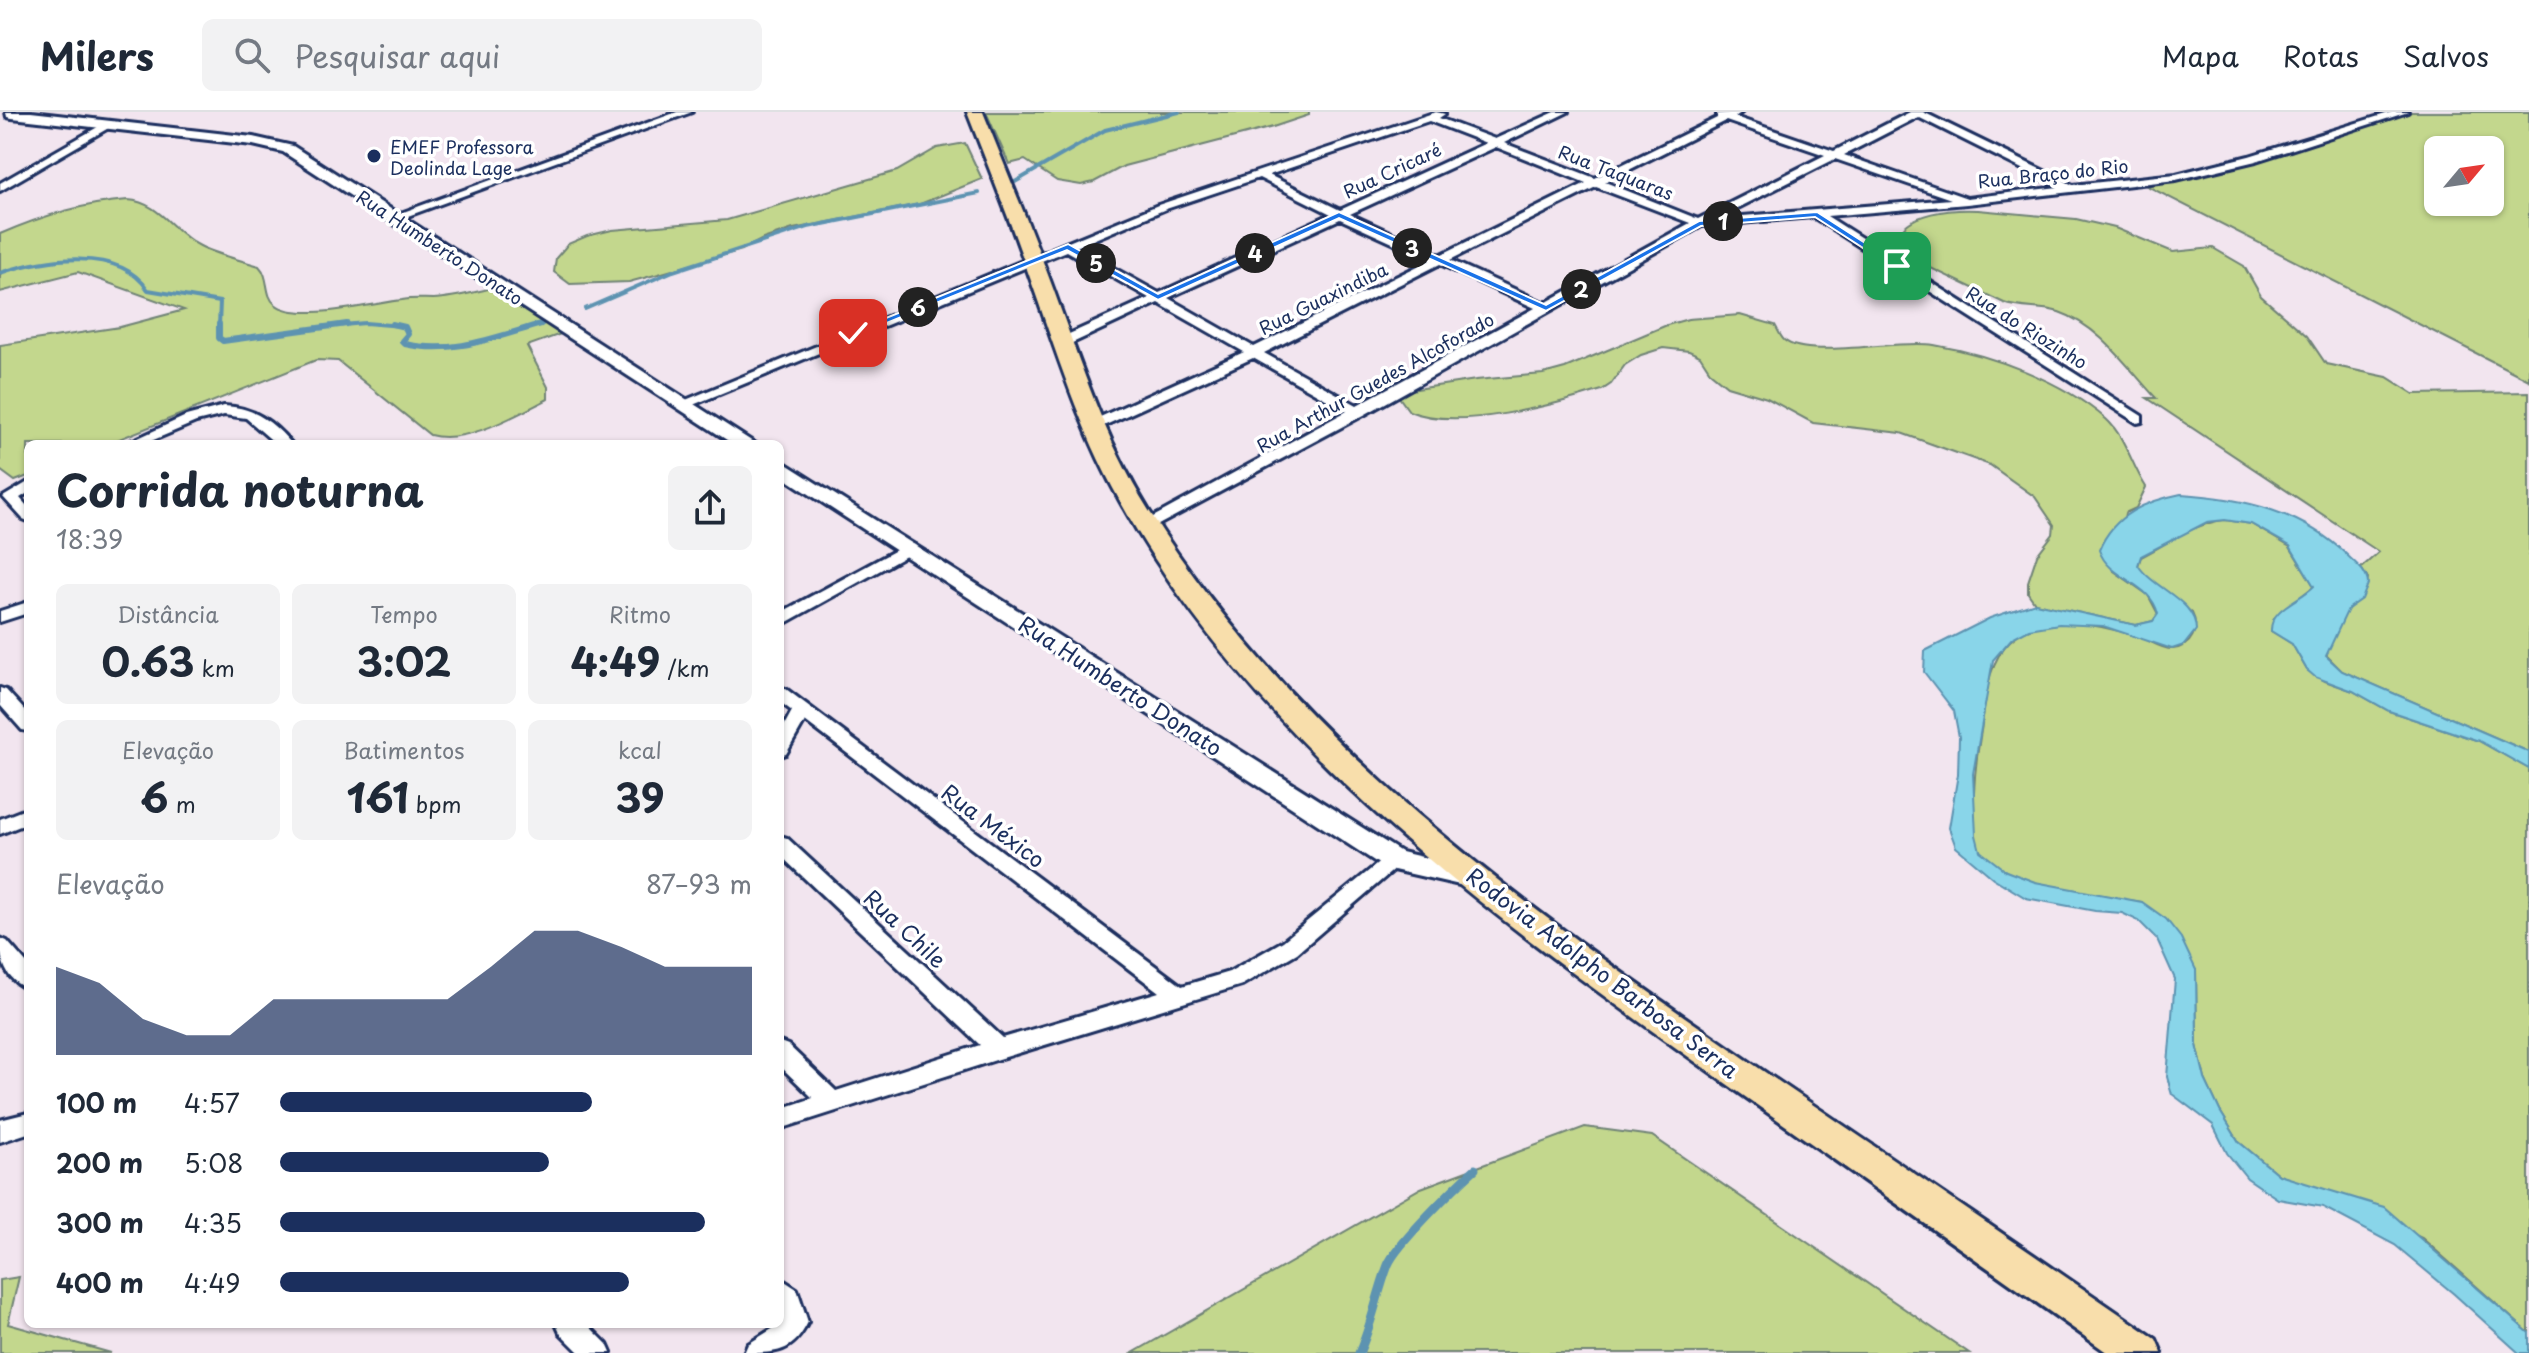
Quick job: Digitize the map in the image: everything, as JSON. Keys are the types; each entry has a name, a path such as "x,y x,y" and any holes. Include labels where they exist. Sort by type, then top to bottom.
{"main road":[{"path":"107,126 130,112"},
{"name":"Rodovia Adolpho Barbosa Serra","path":"975,112 1094,425 1132,503 1192,594 1288,709 1352,773 1473,878 1632,999 2142,1353"},
{"name":"Rua Humberto Donato","path":"13,114 275,145 297,154 740,440"},
{"name":"Rua Humberto Donato","path":"784,469 1394,861 1473,878"}],"street":[{"path":"393,218 687,112"},
{"path":"683,404 1162,207 1447,112"},
{"name":"Rua Cricaré","path":"1063,342 1563,112"},
{"path":"1711,112 1731,115 1967,201"},
{"name":"Rua Braço do Rio","path":"1699,223 1817,215 2073,190 2206,170 2403,112"},
{"path":"1917,113 2073,190"},
{"name":"Rua Arthur Guedes Alcoforado","path":"1147,526 1699,223 1917,113"},
{"name":"Rua Guaxindiba","path":"1094,425 1255,352 1731,115"},
{"name":"Rua Taquaras","path":"1431,118 1699,223"},
{"path":"0,188 107,126"},
{"path":"1259,174 1546,308"},
{"name":"Rua do Riozinho","path":"1817,215 2137,419"},
{"path":"1068,247 1359,412"},
{"path":"142,440 199,417 216,412 239,411 250,415 280,440"},
{"path":"24,488 13,493 14,502 24,512"},
{"path":"784,618 909,548"},
{"path":"0,617 24,608"},
{"path":"0,694 24,721"},
{"name":"Rua México","path":"784,696 1178,995"},
{"path":"784,742 802,710"},
{"path":"0,827 24,817"},
{"name":"Rua Chile","path":"784,850 999,1049"},
{"path":"784,1118 999,1049 1235,979 1259,968 1332,915 1394,861"},
{"path":"0,947 24,975"},
{"path":"784,1056 833,1103"},
{"path":"0,1131 24,1124"},
{"path":"757,1353 790,1332 795,1322 784,1294"},
{"path":"573,1328 598,1353"}],"green space":[{"path":"986,112 1309,112 1309,115 1124,166 1094,182 1081,185 1057,181 1025,160 1009,164"},
{"path":"2397,112 2529,112 2529,380 2143,184 2225,168 2277,147"},
{"path":"965,143 982,179 920,204 793,229 742,250 629,282 570,284 554,272 556,258 568,244 587,236 612,230 727,220 897,171 937,148"},
{"path":"128,200 149,206 200,246 259,266 275,304 300,312 406,299 433,299 493,288 561,334 527,346 548,387 548,399 475,432 444,437 430,435 338,361 316,360 117,440 24,440 24,478 15,481 0,470 0,345 120,327 184,310 78,272 0,292 0,234 96,204"},
{"path":"1978,210 2076,219 2115,228 2173,252 2213,248 2244,266 2261,296 2307,336 2326,364 2387,377 2414,394 2529,392 2529,752 2342,671 2326,655 2341,619 2365,589 2368,579 2361,568 2379,552 2147,398 2156,398 2100,337 2074,318 2045,309 2004,303 1918,262 1897,239 1902,230 1920,217 1944,211"},
{"path":"1740,315 1775,325 1784,340 1796,346 1832,349 1918,344 1956,349 2025,371 2088,405 2113,426 2146,487 2136,508 2125,513 2114,571 2148,595 2158,614 2153,621 2136,625 2035,603 2028,593 2028,582 2037,555 2053,534 2054,525 2035,497 1990,465 1901,433 1813,423 1767,398 1727,386 1711,373 1700,356 1689,351 1663,348 1641,355 1625,365 1611,384 1602,390 1506,414 1452,418 1429,416 1409,411 1399,397 1410,390 1543,374 1565,368 1667,325 1688,319"},
{"path":"2225,520 2251,524 2290,547 2314,586 2274,618 2271,631 2292,644 2307,670 2389,711 2479,741 2529,769 2529,1333 2422,1238 2310,1186 2279,1175 2239,1142 2205,1079 2197,1045 2196,970 2142,902 2033,882 1994,864 1981,852 1977,843 1974,796 1978,748 1991,673 2002,651 2023,632 2055,623 2108,628 2169,649 2185,645 2195,630 2192,613 2145,576 2138,566 2141,557 2182,534"},
{"path":"1585,1127 1652,1136 1969,1353 1133,1353 1421,1188"},
{"path":"19,1277 8,1324 111,1353 0,1353 0,1280"}],"water":[{"path":"2181,494 2249,503 2291,517 2329,540 2360,568 2368,584 2362,599 2348,609 2326,656 2342,671 2529,752 2529,769 2479,741 2389,711 2353,691 2315,677 2307,670 2292,644 2271,631 2275,616 2314,586 2290,546 2251,524 2225,520 2207,522 2141,556 2138,565 2189,611 2196,630 2184,645 2172,649 2103,626 2059,624 2029,629 2012,638 1993,660 1973,774 1976,835 1980,851 2006,871 2035,882 2142,902 2166,919 2181,938 2196,970 2197,1045 2205,1079 2239,1142 2279,1175 2384,1207 2529,1333 2529,1353 2519,1353 2395,1245 2323,1207 2278,1199 2247,1178 2227,1153 2213,1125 2172,1094 2167,1077 2175,979 2157,939 2139,921 2122,913 2026,898 1993,878 1956,847 1949,828 1958,774 1959,737 1954,711 1924,672 1925,651 1990,618 2035,603 2136,625 2153,621 2158,614 2154,603 2111,568 2099,550 2113,527 2132,511"}],"waterway":[{"path":"1015,182 1105,130 1179,112"},
{"path":"585,309 673,271 808,227 979,193"},
{"path":"0,273 58,260 100,261 119,266 135,276 148,290 220,302 219,326"},
{"path":"333,326 365,323 400,326"},
{"path":"333,326 347,324"},
{"path":"392,324 400,326"},
{"path":"535,326 541,324"},
{"path":"535,326 542,324"},
{"path":"219,326 219,338 223,341 333,326"},
{"path":"400,326 405,327 408,334 402,341 405,344 440,347 474,343 535,326"},
{"path":"1359,1353 1393,1256 1475,1169"}],"place":[{"name":"EMEF Professora Deolinda Lage","path":"374,156"}],"route":[{"path":"853,333 1068,247 1158,298 1339,214 1546,308 1699,223 1817,215 1897,266"}]}
